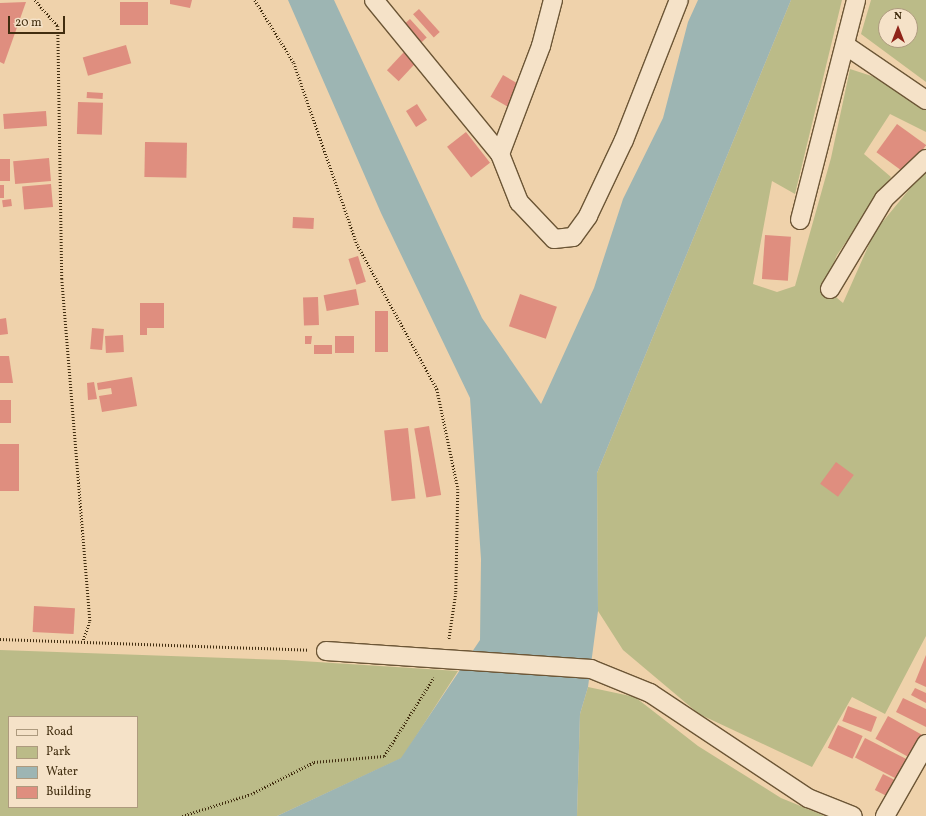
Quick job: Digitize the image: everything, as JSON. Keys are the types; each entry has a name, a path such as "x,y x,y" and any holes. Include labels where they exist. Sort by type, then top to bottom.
{"street":[{"path":"374,0 500,154 519,202 554,239 573,237 588,216 624,140 679,0"},
{"path":"500,154 541,46 553,0"},
{"path":"800,220 856,0"},
{"path":"845,45 926,100"},
{"path":"830,290 884,199 926,159"},
{"path":"326,651 447,658 591,669 650,693 808,798 853,816"},
{"path":"885,816 926,744"}],"path":[{"path":"35,0 58,26 62,279 90,622 83,641"},
{"path":"182,816 251,794 314,762 384,756 447,658 456,592 458,489 437,389 356,244 294,63 255,0"},
{"path":"0,639 326,651"}],"green space":[{"path":"791,0 842,0 795,194 772,181 753,284 777,292 795,286 831,158 850,69 887,81 926,108 926,132 890,114 864,154 891,177 837,255 824,287 843,303 875,231 926,169 926,636 885,714 852,697 812,767 699,714 623,650 598,611 597,473"},
{"path":"871,0 926,0 926,82 880,48 918,48 918,8 878,8 878,47 861,34"},
{"path":"0,650 286,660 458,671 402,758 277,816 0,816"},
{"path":"588,687 635,697 698,746 781,798 825,816 577,816 580,714"}],"water":[{"path":"288,0 334,0 482,318 541,404 594,288 623,199 663,118 688,22 698,0 791,0 597,473 598,611 588,687 580,714 577,816 277,816 401,758 480,640 481,559 470,398 381,213"}],"building":[{"path":"170,0 192,0 190,8 170,4"},
{"path":"26,2 4,64 0,62 0,3"},
{"path":"120,2 148,2 148,25 120,25"},
{"path":"419,9 440,32 434,37 413,14"},
{"path":"410,19 427,38 419,45 402,26"},
{"path":"126,45 131,63 88,76 83,57"},
{"path":"404,52 416,63 399,81 387,70"},
{"path":"503,75 522,86 510,108 490,97"},
{"path":"87,92 103,93 103,99 87,98"},
{"path":"78,102 103,103 102,135 77,134"},
{"path":"417,104 427,120 416,127 406,111"},
{"path":"46,111 47,126 4,129 3,114"},
{"path":"897,124 926,145 906,173 876,152"},
{"path":"466,132 490,163 471,178 447,147"},
{"path":"145,142 187,143 186,178 144,177"},
{"path":"49,158 51,181 15,184 13,161"},
{"path":"0,159 10,159 10,181 0,181"},
{"path":"51,184 53,207 24,209 22,187"},
{"path":"0,185 4,185 4,198 0,198"},
{"path":"11,199 12,206 3,207 2,200"},
{"path":"293,217 314,218 313,229 292,228"},
{"path":"765,235 791,237 788,281 762,279"},
{"path":"358,256 366,282 356,285 348,259"},
{"path":"356,289 359,305 327,311 324,295"},
{"path":"520,294 557,307 546,339 509,326"},
{"path":"318,297 319,325 304,326 303,298"},
{"path":"140,303 164,303 164,328 147,328 147,335 140,335"},
{"path":"375,311 388,311 388,352 375,352"},
{"path":"6,318 8,334 0,335 0,319"},
{"path":"92,328 104,329 102,350 90,349"},
{"path":"123,335 124,352 106,353 105,336"},
{"path":"305,336 312,336 311,344 305,344"},
{"path":"335,336 354,336 354,353 335,353"},
{"path":"314,345 332,345 332,354 314,354"},
{"path":"0,356 9,356 13,383 0,383"},
{"path":"132,377 137,406 102,412 99,396 112,394 111,388 98,390 97,383"},
{"path":"94,382 97,399 88,400 87,383"},
{"path":"0,400 11,400 11,423 0,423"},
{"path":"429,426 441,495 426,498 414,429"},
{"path":"408,428 415,499 392,501 384,431"},
{"path":"0,444 19,444 19,491 0,491"},
{"path":"836,462 854,475 838,497 820,484"},
{"path":"34,606 75,608 74,634 33,632"},
{"path":"926,655 926,687 915,682"},
{"path":"915,688 926,693 926,703 911,695"},
{"path":"903,698 926,709 926,727 896,712"},
{"path":"848,706 877,717 871,732 842,721"},
{"path":"888,716 926,737 913,760 875,739"},
{"path":"838,725 863,736 852,759 828,748"},
{"path":"865,738 912,762 902,782 855,758"},
{"path":"883,774 901,783 893,799 875,790"}]}
